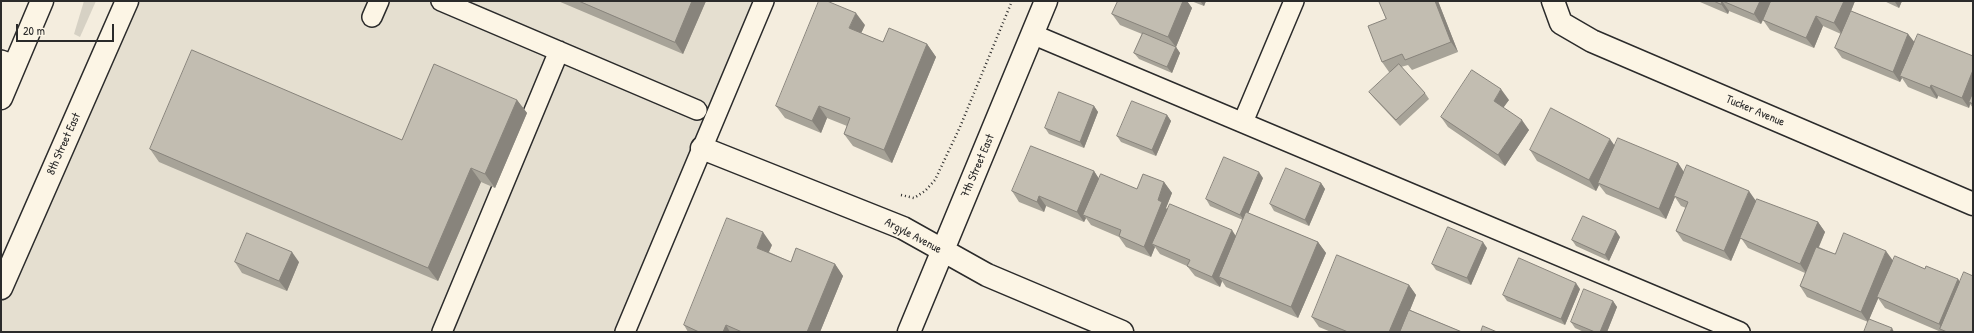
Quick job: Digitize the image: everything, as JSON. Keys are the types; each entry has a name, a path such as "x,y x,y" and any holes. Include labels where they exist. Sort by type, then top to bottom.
{"street":[{"path":"1,98 8,62 42,1"},
{"name":"8th Street East","path":"1,288 127,1"},
{"name":"7th Street East","path":"909,332 1046,1"},
{"name":"Tucker Avenue","path":"1552,1 1561,22 1592,41 1973,204"},
{"name":"Argyle Avenue","path":"702,148 903,228 987,275 1122,332"}],"lane":[{"path":"440,1 697,110"},
{"path":"625,332 764,1"},
{"path":"1242,122 1294,1"},
{"path":"1032,34 1740,332"},
{"path":"442,332 559,51"}],"path":[{"path":"901,195 914,198 925,192 935,180 960,127 1012,1"}],"shaded area":[{"path":"84,1 96,1 80,37 74,34"},
{"path":"127,1 764,1 625,332 1,332 1,288"}],"building":[{"path":"579,1 692,1 675,42"},
{"path":"819,1 827,1 856,13 849,28 883,42 889,28 927,44 884,150 844,134 850,118 819,106 812,121 776,106"},
{"path":"1118,1 1183,1 1168,37 1112,14"},
{"path":"1379,1 1435,1 1451,42 1405,60 1402,54 1382,62 1368,26 1386,19"},
{"path":"1714,1 1722,1 1721,4"},
{"path":"1723,1 1760,1 1754,14"},
{"path":"1771,1 1844,1 1834,23 1816,16 1806,38 1763,20"},
{"path":"1851,11 1908,34 1893,72 1835,48"},
{"path":"1143,33 1176,47 1167,67 1134,53"},
{"path":"1918,34 1973,56 1973,70 1962,98 1931,85 1930,88 1900,76"},
{"path":"192,50 402,140 434,64 517,100 485,174 471,168 428,268 150,149"},
{"path":"1399,64 1425,93 1396,120 1369,92"},
{"path":"1472,70 1501,89 1494,101 1522,120 1498,155 1441,117"},
{"path":"1059,92 1094,106 1080,142 1045,128"},
{"path":"1973,93 1973,104 1969,102"},
{"path":"1132,101 1167,115 1152,150 1117,136"},
{"path":"1551,108 1610,139 1589,180 1530,150"},
{"path":"1618,138 1678,163 1659,209 1598,183"},
{"path":"1031,146 1094,171 1077,212 1039,196 1037,202 1012,191"},
{"path":"1224,157 1259,172 1240,215 1206,199"},
{"path":"1687,165 1749,191 1724,251 1676,231 1688,202 1674,196"},
{"path":"1286,168 1321,183 1305,220 1270,204"},
{"path":"1101,174 1137,189 1143,174 1164,182 1158,200 1162,202 1144,247 1119,236 1121,230 1083,215"},
{"path":"1757,199 1818,222 1800,264 1740,238"},
{"path":"1170,204 1232,230 1212,277 1187,266 1190,260 1152,244"},
{"path":"1246,212 1318,242 1291,307 1219,277"},
{"path":"1583,216 1616,231 1605,255 1572,240"},
{"path":"727,218 763,232 757,248 791,262 796,248 835,264 807,332 742,332 726,325 723,332 699,332 684,325"},
{"path":"1448,227 1483,242 1467,278 1432,264"},
{"path":"247,233 292,252 279,281 235,262"},
{"path":"1844,233 1886,251 1861,312 1800,286 1816,247 1835,254"},
{"path":"1337,255 1409,285 1389,332 1348,332 1312,317"},
{"path":"1895,256 1925,269 1926,266 1958,279 1939,324 1877,297"},
{"path":"1519,258 1576,283 1561,319 1503,295"},
{"path":"1964,272 1973,276 1973,332 1947,332 1940,329"},
{"path":"1584,289 1613,301 1600,332 1595,332 1571,322"},
{"path":"1409,310 1462,332 1400,332"},
{"path":"1869,319 1892,328 1890,332 1864,332"},
{"path":"1483,326 1497,332 1481,332"}]}
